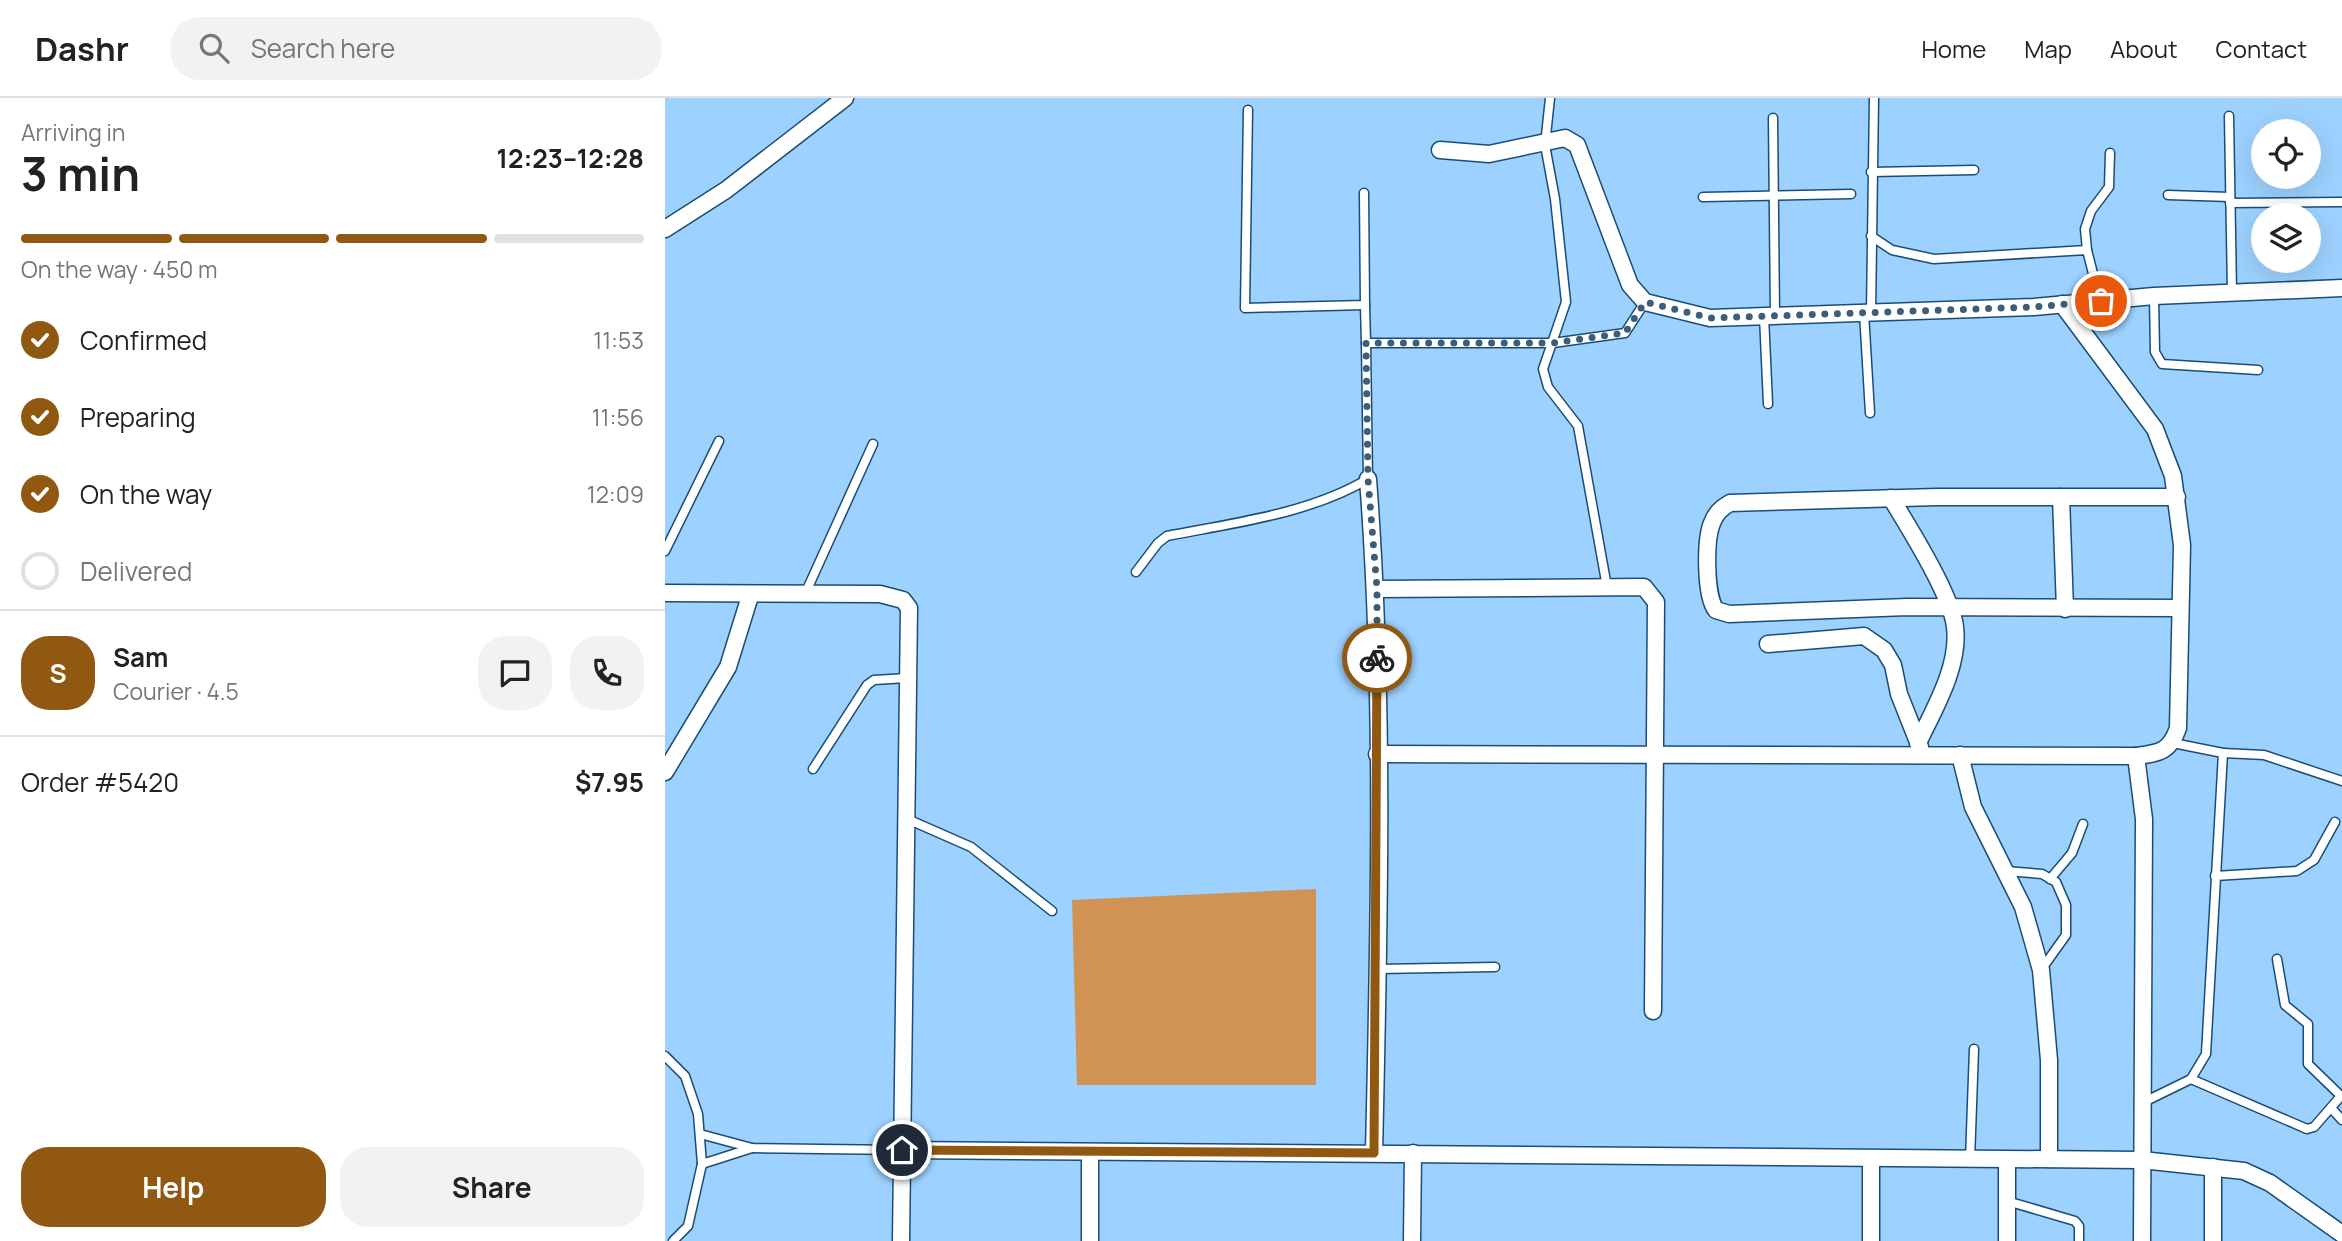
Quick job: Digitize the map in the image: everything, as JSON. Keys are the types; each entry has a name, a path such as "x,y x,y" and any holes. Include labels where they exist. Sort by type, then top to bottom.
{"street":[{"path":"665,229 726,190 845,98"},
{"path":"1440,150 1489,154 1545,145 1565,138 1577,145 1630,285 1645,302 1710,318 1868,313 2062,304 2232,292 2342,289"},
{"path":"1377,754 1655,755 1921,749 1960,755 2136,756 2164,752 2173,743 2178,728 2182,545 2173,476 2155,429 2062,304"},
{"path":"1368,479 1377,589 1378,969 1374,1153"},
{"path":"2061,497 2065,609"},
{"path":"2176,497 1891,498 1730,503 1720,509 1709,532 1711,603 1717,610 1729,614 1948,607 2180,608"},
{"path":"1891,498 1929,564 1956,628 1951,662 1921,749"},
{"path":"1377,589 1644,587 1656,602 1653,1011"},
{"path":"665,593 750,596 880,594 903,600 909,608 901,1241"},
{"path":"665,772 729,667 750,596"},
{"path":"1768,644 1864,636 1884,650 1893,666 1921,749"},
{"path":"1960,755 1973,807 2023,907 2041,970 2049,1060 2049,1159"},
{"path":"2136,756 2144,819 2142,1241"},
{"path":"902,1150 2142,1160 2244,1171 2270,1183 2340,1228"},
{"path":"1090,1153 1090,1241"},
{"path":"1412,1241 1413,1153"},
{"path":"1871,1159 1871,1241"},
{"path":"2007,1160 2007,1241"},
{"path":"2213,1167 2213,1241"}],"lane":[{"path":"1550,98 1545,145 1555,199 1566,302 1543,369 1548,387 1578,426 1607,587"},
{"path":"1870,413 1868,313 1874,98"},
{"path":"1248,110 1245,308 1365,305"},
{"path":"2229,116 2232,292"},
{"path":"1768,404 1773,118"},
{"path":"2101,301 2087,250 2085,229 2091,211 2109,187 2110,153"},
{"path":"1871,172 1974,170"},
{"path":"1136,572 1158,542 1167,536 1243,523 1343,493 1368,479 1364,193"},
{"path":"1703,197 1851,194"},
{"path":"2168,195 2230,200 2342,202"},
{"path":"1871,236 1892,250 1934,259 2087,250"},
{"path":"2154,296 2155,352 2162,364 2258,370"},
{"path":"1366,343 1553,343 1625,333 1645,302"},
{"path":"665,551 719,441"},
{"path":"805,594 873,443"},
{"path":"813,769 867,685 874,680 907,678"},
{"path":"2173,743 2223,753 2264,755 2342,781"},
{"path":"2142,1103 2191,1079 2206,1054 2223,753"},
{"path":"905,818 971,847 1052,911"},
{"path":"2215,876 2297,870 2314,860 2335,822"},
{"path":"2050,878 2072,853 2083,824"},
{"path":"2005,871 2042,874 2050,878 2056,882 2066,905 2066,935 2041,970"},
{"path":"2191,1079 2307,1129 2314,1127 2341,1095 2308,1064 2308,1024 2285,1005 2277,959"},
{"path":"1378,969 1496,967"},
{"path":"1970,1160 1974,1049"},
{"path":"665,1056 685,1076 698,1114 702,1164 688,1226 673,1241"},
{"path":"2331,1108 2342,1120"},
{"path":"700,1134 752,1148 902,1150"},
{"path":"702,1164 752,1148"},
{"path":"2007,1201 2075,1221 2080,1226 2079,1241"}],"shaded area":[{"path":"1316,889 1316,1085 1077,1085 1072,900"}],"way so far":[{"path":"1377,658 1377,589 1368,479 1366,343 1553,343 1625,333 1645,302 1710,318 2034,307 2101,301"}],"route":[{"path":"902,1150 1374,1153 1378,969 1377,658"}]}
